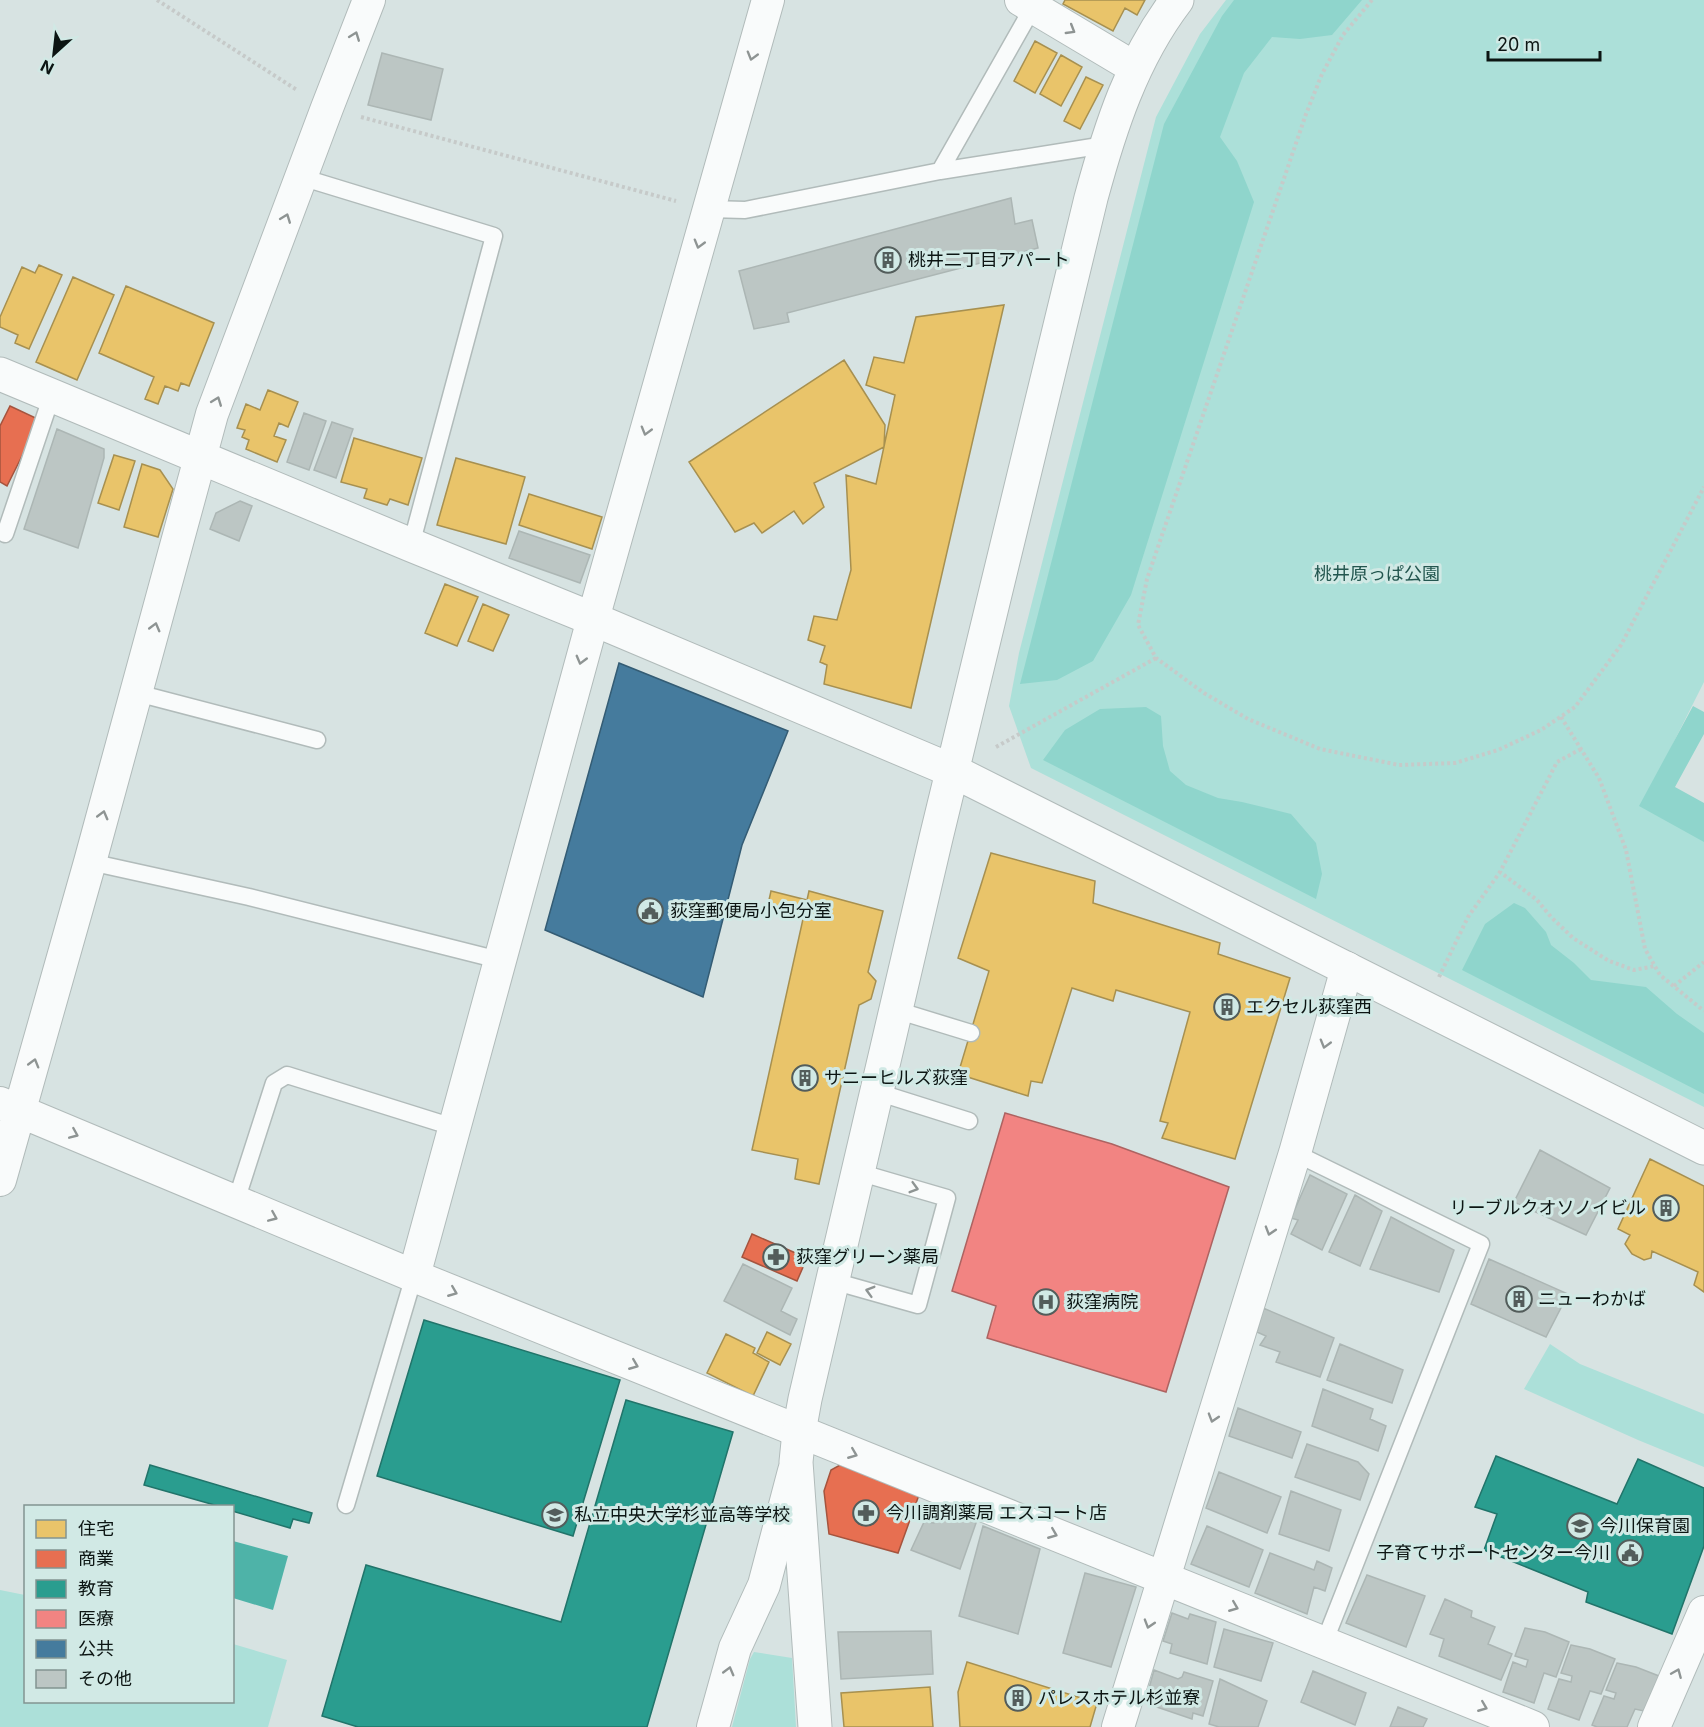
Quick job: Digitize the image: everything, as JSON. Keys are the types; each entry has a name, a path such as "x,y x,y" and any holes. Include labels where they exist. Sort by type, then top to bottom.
{"street":[{"path":"0,1180 10,1107 90,862 212,414 369,0"},
{"path":"414,1276 593,619 768,0"},
{"path":"713,1727 735,1648 764,1585 896,1010 1105,145 1135,68 1151,38 1177,0"},
{"path":"1027,4 1135,68"},
{"path":"0,374 593,619 953,771 1704,1148"},
{"path":"1118,1727 1295,1153 1347,968"},
{"path":"10,1107 414,1276 797,1447 1164,1579 1533,1727"},
{"path":"797,1447 815,1727"},
{"path":"1654,1727 1704,1612"}],"lane":[{"path":"940,171 1027,4"},
{"path":"708,209 745,210 940,171 1105,145"},
{"path":"302,177 494,236 411,545"},
{"path":"5,534 52,395"},
{"path":"137,693 317,740"},
{"path":"90,862 249,897 499,960"},
{"path":"896,1010 971,1033"},
{"path":"236,1201 274,1083 287,1075 453,1127"},
{"path":"877,1092 969,1121"},
{"path":"1295,1153 1480,1244 1324,1643"},
{"path":"833,1281 918,1305 947,1198 858,1172"},
{"path":"346,1505 414,1276"}],"path":[{"path":"158,0 327,108 708,209"},
{"path":"1372,0 1343,35 1322,74 1306,114 1147,579 1138,625 1156,658 1204,693 1248,720 1320,749 1399,765 1455,763 1498,750 1541,730 1575,707 1621,645 1704,487"},
{"path":"996,747 1156,658"},
{"path":"1561,717 1599,778 1626,850 1645,949 1660,975 1704,1011"},
{"path":"1436,983 1468,917 1500,872 1557,762 1581,749"},
{"path":"1500,872 1537,900 1573,938 1609,961 1634,970 1655,966"},
{"path":"1674,986 1704,962"}],"green space":[{"name":"桃井原っぱ公園","path":"1226,0 1704,0 1704,682 1642,805 1704,837 1704,1107 1031,768 1009,706 1019,653 1156,117 1200,34"},
{"path":"1550,1344 1580,1364 1704,1414 1704,1467 1524,1389"},
{"path":"0,1590 24,1595 24,1703 234,1703 234,1644 287,1660 268,1727 0,1727"},
{"path":"754,1652 792,1658 796,1727 732,1727 750,1659"}],"shaded area":[{"path":"1234,0 1362,0 1332,35 1300,39 1272,37 1244,73 1220,137 1237,161 1254,202 1131,595 1093,661 1057,680 1020,684 1164,124 1222,16"},
{"path":"1693,706 1704,712 1704,734 1675,787 1704,803 1704,842 1639,806"},
{"path":"1146,707 1161,716 1163,746 1170,771 1186,785 1218,798 1291,814 1316,843 1322,874 1316,899 1043,760 1065,730 1100,709"},
{"path":"1514,903 1525,908 1546,932 1551,945 1591,980 1646,987 1677,1014 1704,1033 1704,1094 1462,970 1485,924"},
{"path":"234,1541 288,1556 273,1610 234,1598"}],"building: 住宅":[{"path":"1065,0 1145,0 1137,15 1125,8 1113,31 1063,4"},
{"path":"1035,41 1057,53 1035,93 1014,81"},
{"path":"1061,55 1082,67 1061,106 1040,94"},
{"path":"1086,77 1103,85 1080,129 1064,121"},
{"path":"39,265 62,275 29,349 15,343 18,335 0,327 0,317 22,267 35,273"},
{"path":"73,277 114,295 77,380 36,362"},
{"path":"126,286 214,323 189,386 181,383 178,391 165,386 158,404 145,399 154,377 99,353"},
{"path":"1004,305 911,708 824,684 827,665 820,662 825,646 808,640 814,616 837,620 851,570 846,475 876,484 895,395 866,385 874,357 904,363 916,317"},
{"path":"844,360 885,425 884,447 814,483 824,507 803,524 794,511 762,533 754,523 735,532 689,462"},
{"path":"268,390 298,402 288,427 279,423 274,436 286,440 277,462 246,449 249,440 242,437 245,430 237,428 246,404 260,410"},
{"path":"354,438 422,458 408,505 390,499 387,505 364,498 367,489 341,482"},
{"path":"114,455 135,461 119,510 98,503"},
{"path":"456,458 525,477 506,544 437,525"},
{"path":"142,464 160,470 173,489 158,537 124,527"},
{"path":"529,494 602,517 592,549 519,525"},
{"path":"445,584 478,597 457,646 425,633"},
{"path":"483,604 509,615 493,651 468,641"},
{"name":"エクセル荻窪西","path":"991,853 1095,881 1093,903 1220,943 1218,954 1290,978 1235,1159 1162,1138 1168,1123 1160,1121 1190,1012 1116,990 1113,1001 1072,988 1042,1083 1031,1081 1028,1096 958,1074 989,971 958,958"},
{"name":"サニーヒルズ荻窪","path":"771,891 807,900 809,891 883,911 868,972 876,981 871,999 859,1005 819,1184 795,1179 798,1159 752,1150 803,919 767,909"},
{"name":"リーブルクオソノイビル","path":"1650,1159 1704,1186 1704,1292 1694,1285 1698,1272 1652,1251 1651,1258 1644,1260 1632,1254 1625,1244 1630,1235 1618,1229"},
{"path":"767,1332 791,1344 780,1365 757,1353"},
{"path":"726,1334 755,1348 753,1353 769,1362 753,1396 707,1373"},
{"name":"パレスホテル杉並寮","path":"967,1662 1097,1703 1090,1727 960,1727 958,1692"},
{"path":"930,1687 933,1727 844,1727 841,1693"}],"building: 商業":[{"path":"10,406 40,420 7,486 0,482 0,426"},
{"path":"752,1234 807,1258 797,1281 742,1257"},
{"path":"840,1465 919,1495 898,1553 829,1534 824,1491 831,1470"}],"building: 教育":[{"path":"424,1320 620,1380 573,1536 377,1476"},
{"path":"626,1400 733,1432 647,1727 358,1727 322,1716 366,1565 561,1622"},
{"path":"1496,1456 1617,1504 1638,1459 1704,1488 1704,1546 1672,1634 1586,1602 1588,1592 1484,1550 1497,1514 1475,1507"},
{"path":"150,1465 312,1513 309,1523 293,1519 290,1528 234,1512 234,1505 214,1505 144,1485"}],"building: 医療":[{"path":"1005,1113 1112,1144 1229,1187 1166,1392 987,1338 996,1306 952,1291"}],"building: 公共":[{"path":"619,663 788,731 742,845 703,997 545,930"}],"building: その他":[{"path":"382,53 443,69 431,120 368,105"},
{"name":"桃井二丁目アパート","path":"1011,198 1015,224 1032,220 1038,248 787,313 789,322 754,329 739,271"},
{"path":"304,413 326,421 309,470 287,462"},
{"path":"332,422 353,429 336,478 314,470"},
{"path":"57,429 104,449 104,458 78,548 24,529"},
{"path":"240,501 252,506 239,541 210,529 216,513"},
{"path":"519,531 590,555 580,583 509,558"},
{"path":"1540,1150 1610,1188 1586,1235 1514,1202"},
{"path":"1310,1175 1347,1194 1322,1250 1291,1234 1298,1220 1291,1218"},
{"path":"1355,1195 1382,1211 1360,1266 1329,1252"},
{"path":"1391,1217 1454,1250 1439,1292 1370,1269"},
{"name":"ニューわかば","path":"1489,1259 1568,1294 1546,1337 1471,1304"},
{"path":"743,1264 792,1288 781,1311 797,1319 790,1335 724,1301"},
{"path":"1263,1308 1334,1338 1320,1377 1276,1362 1280,1352 1260,1345 1266,1336 1257,1332"},
{"path":"1340,1344 1403,1370 1392,1403 1327,1380"},
{"path":"1323,1389 1373,1409 1370,1419 1386,1426 1378,1451 1312,1426"},
{"path":"1238,1408 1301,1432 1292,1458 1229,1436"},
{"path":"1307,1444 1358,1462 1369,1474 1360,1500 1295,1477"},
{"path":"1219,1472 1281,1497 1267,1533 1206,1508"},
{"path":"1291,1491 1341,1510 1329,1551 1279,1534"},
{"path":"936,1509 976,1523 960,1569 911,1550 924,1522 934,1523"},
{"path":"983,1526 1040,1549 1018,1634 959,1616"},
{"path":"1207,1526 1263,1550 1249,1587 1191,1564"},
{"path":"1270,1553 1314,1570 1317,1561 1332,1568 1325,1591 1314,1587 1307,1614 1255,1593"},
{"path":"1085,1573 1136,1587 1111,1667 1063,1653"},
{"path":"1367,1575 1425,1596 1406,1647 1346,1623"},
{"path":"1445,1599 1472,1611 1471,1617 1495,1627 1488,1644 1512,1654 1501,1680 1439,1656 1444,1639 1430,1634"},
{"path":"1172,1613 1188,1619 1190,1614 1216,1622 1207,1664 1170,1653 1172,1644 1163,1641"},
{"path":"1525,1628 1545,1632 1569,1642 1556,1677 1544,1673 1534,1703 1503,1692 1513,1662 1526,1667 1528,1660 1515,1656"},
{"path":"1224,1629 1273,1643 1261,1681 1214,1667"},
{"path":"931,1631 933,1674 841,1679 838,1632"},
{"path":"1571,1645 1590,1649 1615,1659 1601,1694 1590,1691 1579,1720 1548,1709 1559,1679 1571,1682 1572,1676 1561,1673"},
{"path":"1617,1663 1659,1676 1644,1711 1635,1709 1627,1727 1597,1727 1592,1725 1604,1696 1614,1699 1616,1693 1606,1690"},
{"path":"1154,1670 1178,1679 1184,1672 1213,1681 1203,1716 1193,1713 1192,1719 1145,1703"},
{"path":"1313,1671 1366,1693 1355,1725 1301,1702"},
{"path":"1220,1679 1267,1701 1258,1727 1219,1727 1209,1724"},
{"path":"1398,1707 1427,1719 1423,1727 1390,1727"}],"place":[{"name":"桃井二丁目アパート","path":"888,260"},
{"name":"荻窪郵便局小包分室","path":"650,911"},
{"name":"エクセル荻窪西","path":"1227,1007"},
{"name":"サニーヒルズ荻窪","path":"805,1078"},
{"name":"リーブルクオソノイビル","path":"1666,1208"},
{"name":"荻窪グリーン薬局","path":"776,1257"},
{"name":"ニューわかば","path":"1519,1299"},
{"name":"荻窪病院","path":"1046,1302"},
{"name":"今川調剤薬局 エスコート店","path":"866,1513"},
{"name":"私立中央大学杉並高等学校","path":"555,1515"},
{"name":"今川保育園","path":"1580,1526"},
{"name":"子育てサポートセンター今川","path":"1630,1553"},
{"name":"パレスホテル杉並寮","path":"1018,1698"}]}
